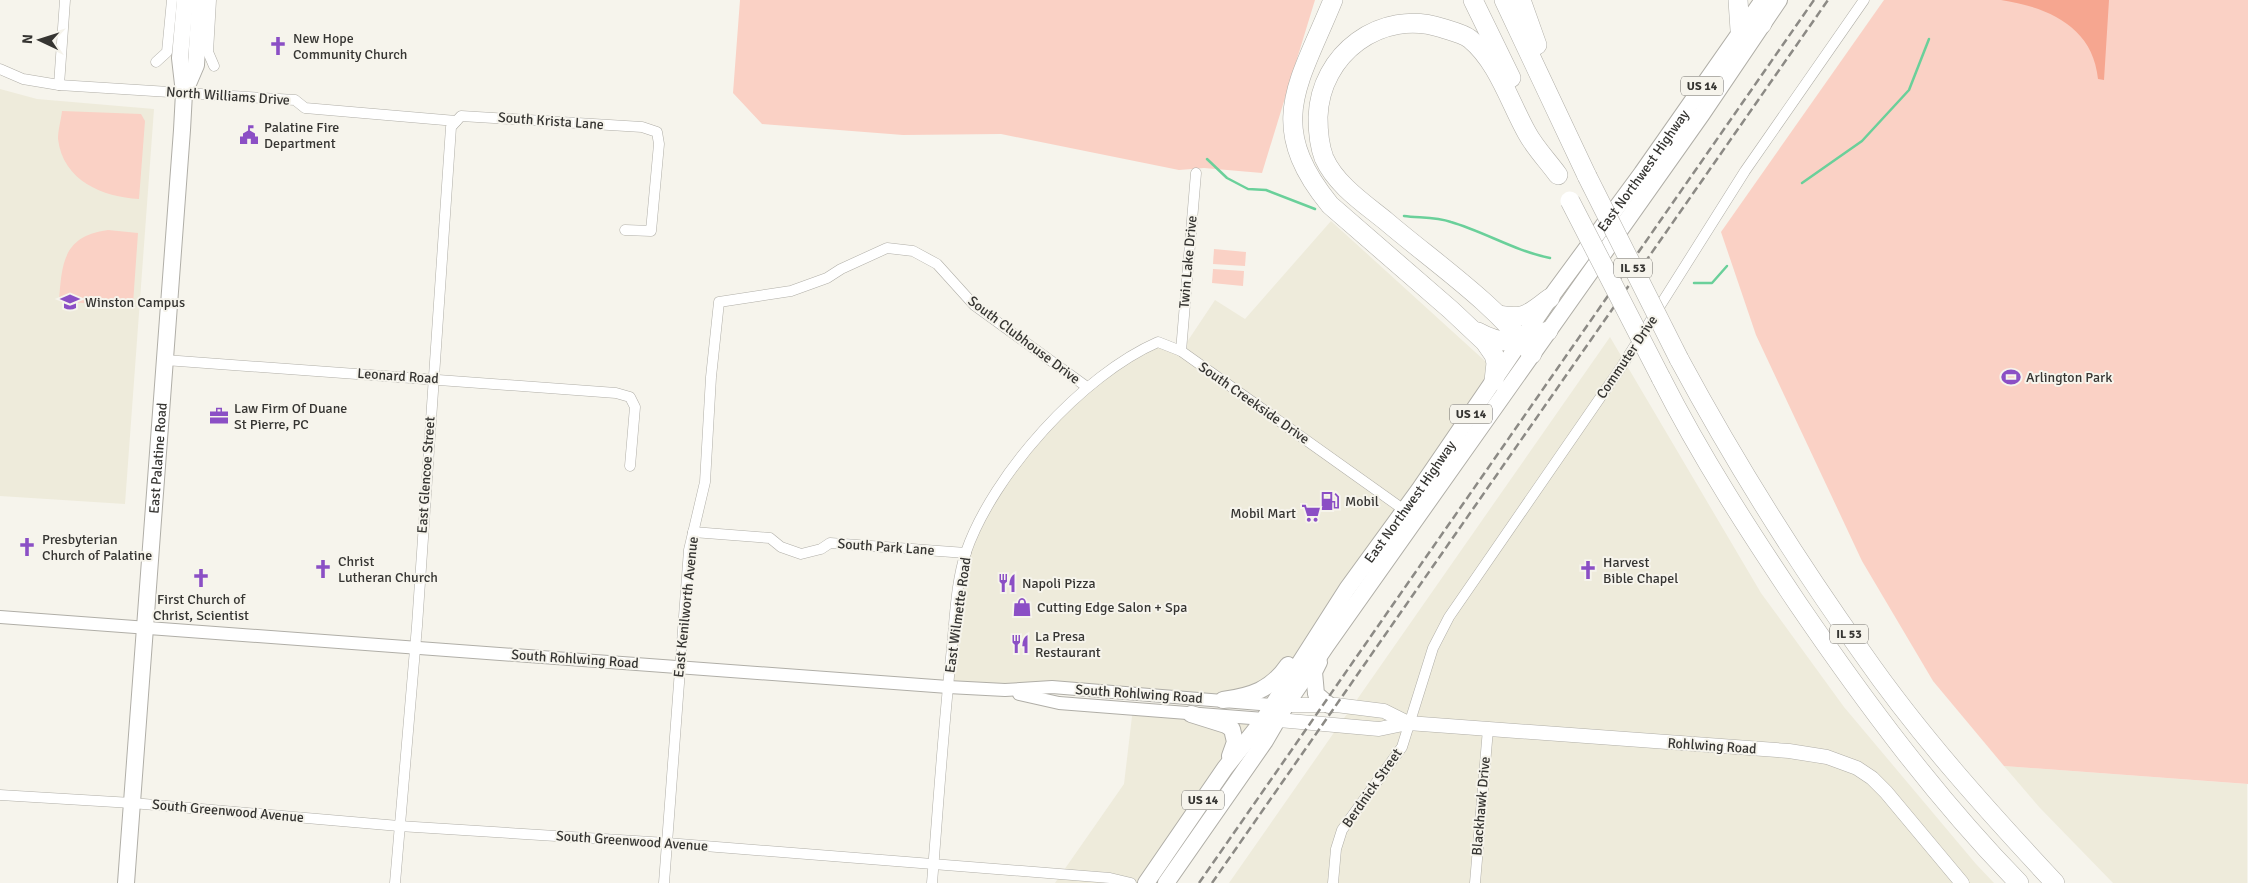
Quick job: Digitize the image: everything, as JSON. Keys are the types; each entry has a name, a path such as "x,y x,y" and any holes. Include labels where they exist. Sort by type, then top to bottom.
{"highway":[{"path":"1333,0 1296,91 1292,109 1297,152 1315,187 1330,205 1472,329 1494,355 1496,363 1494,381"},
{"name":"IL 53","path":"1473,0 1570,201 1691,437 1752,534 1834,656 1929,783 1978,840 2019,883"},
{"name":"IL 53","path":"1504,0 1587,176 1678,360 1751,486 1863,655 1959,778 2055,883"},
{"path":"1521,0 1573,145"},
{"path":"1738,0 1740,30"},
{"path":"1762,24 1765,0"},
{"path":"1527,348 1499,315 1369,207 1337,177 1324,157 1320,141 1318,101 1326,78 1339,58 1355,43 1370,33 1385,27 1421,22 1457,32 1470,40 1494,70 1528,134 1558,175"},
{"path":"1499,315 1516,318 1528,314 1550,298"},
{"path":"1472,329 1498,341 1527,348"},
{"path":"1527,348 1548,331"}],"main road":[{"path":"184,93 180,58 185,0"},
{"path":"184,93 196,65 200,0"},
{"name":"East Northwest Highway","path":"1166,883 1265,741 1275,712 1347,589 1411,515 1527,348 1550,298 1642,172 1740,30 1765,0"},
{"name":"East Northwest Highway","path":"1548,331 1702,114 1779,0"},
{"name":"East Palatine Road","path":"126,883 184,93"},
{"name":"East Northwest Highway","path":"1146,883 1225,768 1275,712 1326,646 1411,515 1494,381 1527,348"},
{"path":"1223,700 1248,696 1267,688 1275,681 1335,598 1347,589"},
{"path":"1326,646 1314,672 1314,682 1316,694 1329,705"},
{"name":"Rohlwing Road","path":"1275,712 1329,705 1384,711 1408,723"},
{"name":"Rohlwing Road","path":"1275,712 1378,729 1408,723 1789,752 1827,757 1857,768 1872,778 1886,792 1962,883"},
{"path":"1192,714 1226,725 1232,729 1235,742 1225,768"}],"street":[{"path":"59,85 65,0"},
{"path":"156,62 167,52 172,0"},
{"path":"211,0 208,52 214,66"},
{"name":"Commuter Drive","path":"1408,723 1433,648 1449,617 1622,366 1745,171 1864,0"},
{"name":"North Williams Drive","path":"0,69 23,79 59,85 295,100 305,108 453,124"},
{"name":"South Krista Lane","path":"453,124 461,116 642,127 657,132 659,144 651,231 625,230"},
{"name":"East Glencoe Street","path":"394,883 415,647 432,379 453,124"},
{"name":"Twin Lake Drive","path":"1181,351 1196,174"},
{"name":"South Clubhouse Drive","path":"719,302 791,291 827,278 841,268 887,248 913,251 937,264 974,305 1087,387"},
{"name":"East Kenilworth Avenue","path":"664,883 689,550 705,482 711,376 719,302"},
{"name":"South Creekside Drive","path":"1087,387 1137,350 1158,342 1181,351 1411,515"},
{"name":"Leonard Road","path":"165,360 616,393 630,397 635,407 630,466"},
{"name":"East Wilmette Road","path":"932,883 948,687 959,588 966,553 983,515 1026,450 1046,427 1087,387"},
{"name":"South Park Lane","path":"693,532 770,538 781,547 801,554 822,549 830,543 966,553"},
{"name":"South Rohlwing Road","path":"0,617 948,687 1005,690 1052,688 1223,700 1275,712"},
{"name":"South Rohlwing Road","path":"1005,690 1059,703 1192,714 1275,712"},
{"name":"Berdnick Street","path":"1333,883 1336,849 1342,830 1402,747 1408,723"},
{"name":"Blackhawk Drive","path":"1475,883 1488,729"},
{"name":"South Greenwood Avenue","path":"0,795 132,803 399,826 667,843 1110,878 1131,883"}],"shaded area":[{"path":"740,0 1315,0 1262,173 1204,168 1179,170 1001,134 903,135 762,124 733,93"},
{"name":"Arlington Park","path":"1884,0 2248,0 2248,784 2004,766 1933,681 1862,561 1756,335 1721,232"},
{"path":"2001,0 2109,0 2104,80 2098,79 2094,61 2087,45 2065,22 2035,8"},
{"name":"Winston Campus","path":"0,89 37,99 154,109 125,504 0,496"},
{"path":"62,111 141,114 145,121 139,199 112,195 87,184 76,176 61,154 58,132"},
{"path":"1331,221 1485,361 1494,381 1335,597 1281,676 1248,696 948,687 966,553 1004,482 1087,387 1158,342 1181,351 1215,300 1245,319"},
{"path":"108,230 138,233 133,304 129,307 59,301 64,263 74,245 82,238 93,233"},
{"path":"1214,249 1246,252 1245,266 1213,264"},
{"path":"1213,269 1244,271 1243,286 1212,283"},
{"path":"1610,337 1761,593 1844,707 1994,883 1229,883"},
{"path":"1133,708 1264,719 1146,883 1055,883 1124,784"},
{"path":"2004,766 2247,784 2247,883 2113,883 2040,808"}],"waterway":[{"path":"1802,183 1862,141 1909,90 1929,39"},
{"path":"1207,159 1227,178 1248,189 1266,190 1315,209"},
{"path":"1404,216 1445,220 1525,251 1550,258"},
{"path":"1694,283 1712,283 1727,266"}],"railway":[{"path":"1199,883 1814,0"},
{"path":"1212,883 1828,0"}],"place":[{"name":"New Hope Community Church","path":"278,46"},
{"name":"Palatine Fire Department","path":"249,135"},
{"name":"Winston Campus","path":"70,302"},
{"name":"Arlington Park","path":"2011,377"},
{"name":"Law Firm Of Duane St Pierre, PC","path":"219,416"},
{"name":"Mobil","path":"1330,501"},
{"name":"Mobil Mart","path":"1311,513"},
{"name":"Presbyterian Church of Palatine","path":"27,547"},
{"name":"Christ Lutheran Church","path":"323,569"},
{"name":"Harvest Bible Chapel","path":"1588,570"},
{"name":"First Church of Christ, Scientist","path":"201,578"},
{"name":"Napoli Pizza","path":"1007,583"},
{"name":"Cutting Edge Salon + Spa","path":"1022,607"},
{"name":"La Presa Restaurant","path":"1020,644"}]}
